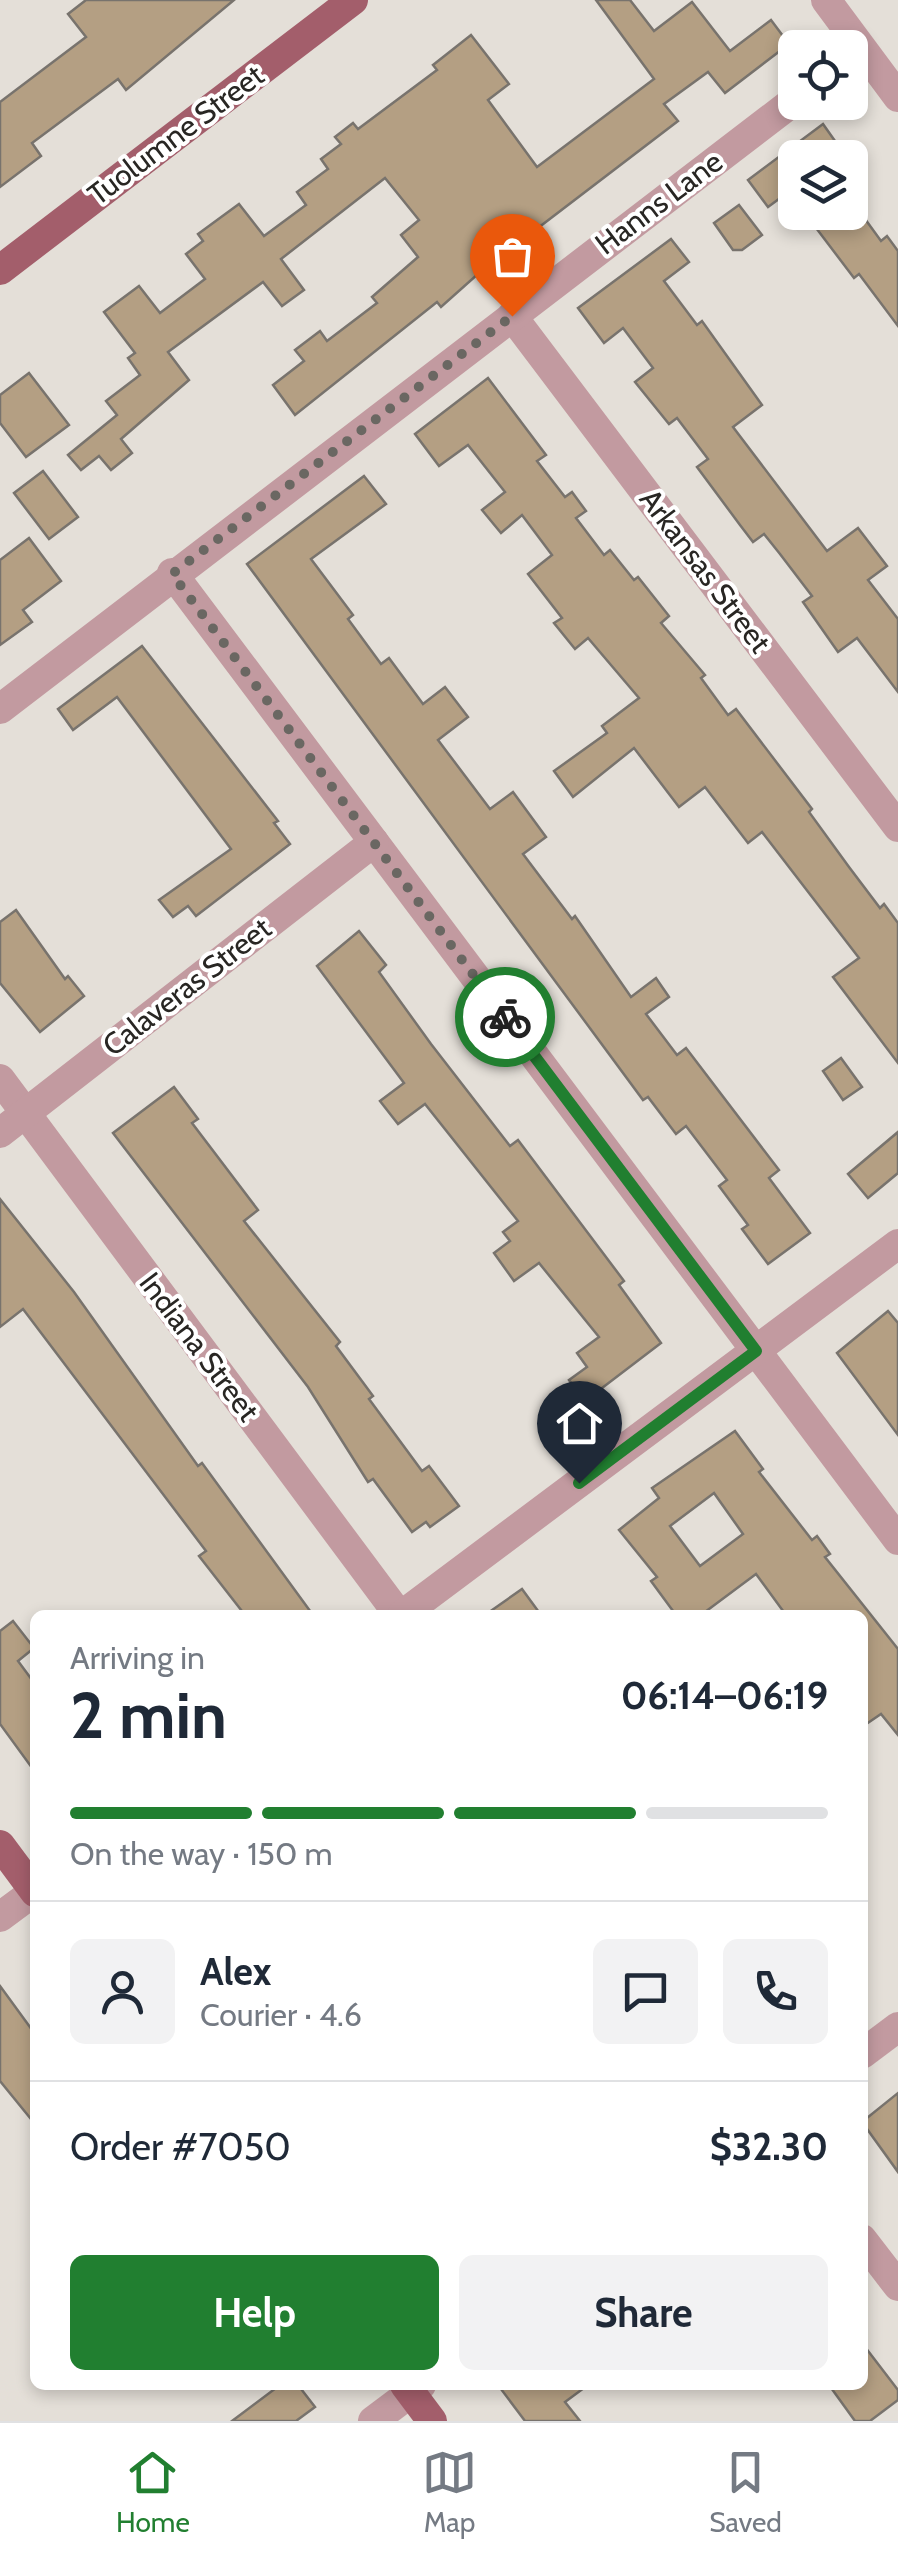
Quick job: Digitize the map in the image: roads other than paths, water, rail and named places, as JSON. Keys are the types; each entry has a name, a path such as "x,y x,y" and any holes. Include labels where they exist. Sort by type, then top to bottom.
{"main road":[{"name":"Tuolumne Street","path":"0,270 353,0"},
{"path":"0,1845 30,1884"},
{"path":"413,2390 432,2421"}],"street":[{"path":"826,0 843,30"},
{"path":"868,65 898,96"},
{"name":"Hanns Lane","path":"0,709 778,113"},
{"name":"Arkansas Street","path":"512,316 898,827"},
{"path":"172,574 898,1540"},
{"name":"Calaveras Street","path":"0,1133 374,842"},
{"name":"Indiana Street","path":"0,1079 396,1610"},
{"path":"407,1610 898,1244"},
{"path":"0,1917 30,1895"},
{"path":"868,2050 898,2027"},
{"path":"868,2247 898,2286"},
{"path":"373,2421 410,2390"}]}
